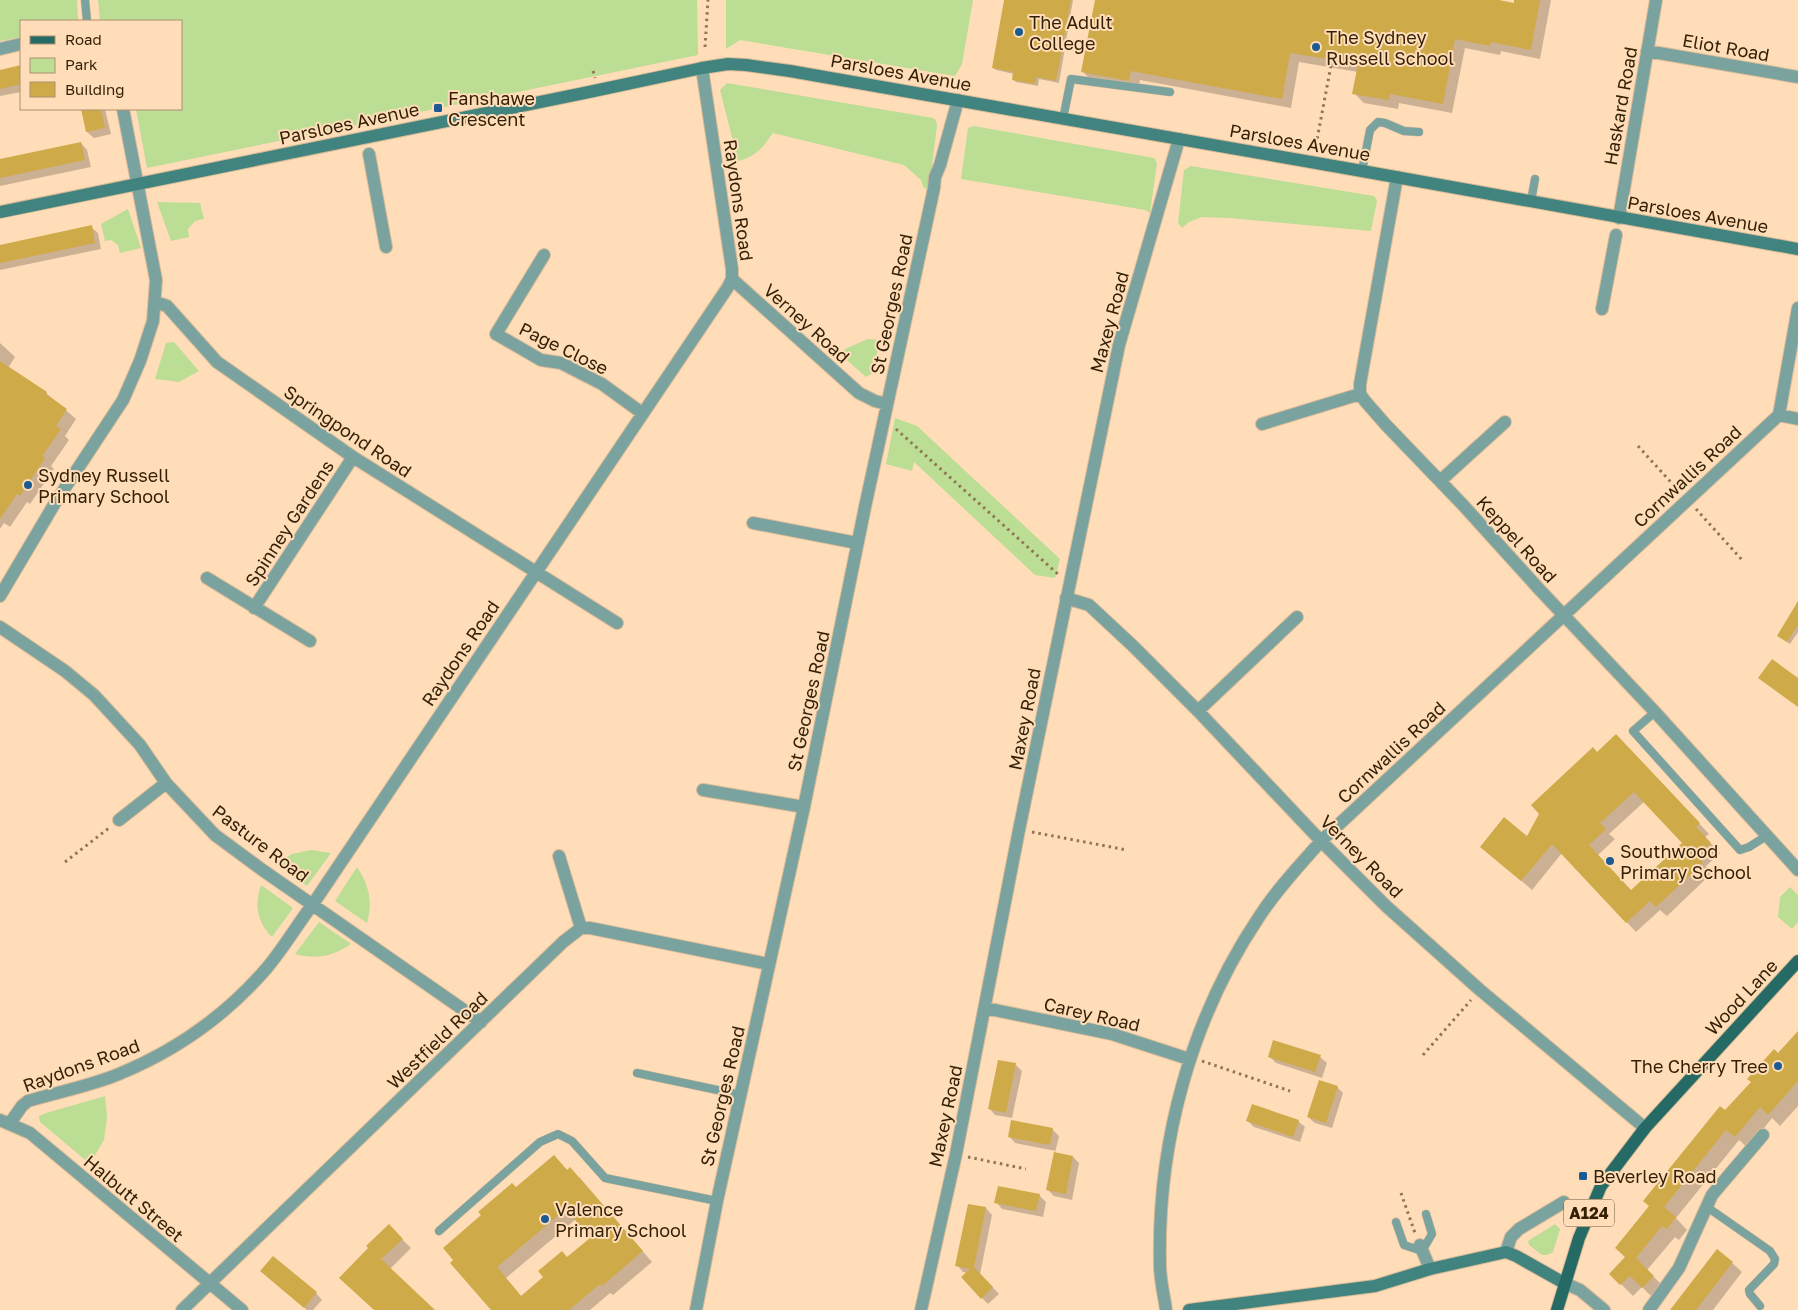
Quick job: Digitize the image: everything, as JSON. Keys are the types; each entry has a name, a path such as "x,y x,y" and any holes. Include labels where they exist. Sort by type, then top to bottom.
{"main road":[{"name":"Wood Lane","path":"1557,1310 1578,1238 1601,1186 1645,1128 1798,961"}],"street":[{"name":"Haskard Road","path":"1619,218 1656,0"},
{"path":"0,49 20,44"},
{"name":"Eliot Road","path":"1647,51 1798,77"},
{"name":"Parsloes Avenue","path":"0,212 728,64 754,66 958,100 1798,249"},
{"name":"Raydons Road","path":"5,1122 28,1101 87,1086 119,1074 166,1051 210,1022 230,1005 267,967 312,904 714,309 732,279 732,269 702,68"},
{"name":"St Georges Road","path":"696,1310 717,1201 804,807 857,544 935,177 958,100"},
{"path":"0,596 54,503 123,400 140,361 152,321 156,280 123,110"},
{"name":"Maxey Road","path":"921,1310 956,1154 1019,830 1119,346 1179,139"},
{"name":"Parsloes Avenue","path":"369,154 386,246"},
{"path":"1262,424 1360,394 1360,384 1397,177"},
{"path":"1602,309 1616,235"},
{"name":"Page Close","path":"544,255 496,334 541,360 561,363 602,384 642,413"},
{"name":"Verney Road","path":"732,279 859,393 875,401 887,404"},
{"name":"Springpond Road","path":"155,302 166,306 217,362 353,457 617,623"},
{"path":"1798,308 1779,415 1798,419"},
{"name":"Keppel Road","path":"1360,394 1386,425 1655,712 1798,870"},
{"name":"Cornwallis Road","path":"1166,1310 1160,1267 1160,1230 1165,1174 1175,1116 1189,1059 1213,1001 1240,947 1259,916 1282,885 1321,841 1779,415"},
{"path":"1440,481 1505,422"},
{"name":"Spinney Gardens","path":"254,608 353,457"},
{"path":"753,523 857,544"},
{"name":"Spinney Gardens","path":"208,578 310,641"},
{"name":"Verney Road","path":"1066,598 1089,605 1198,711 1321,841 1386,906 1480,990 1645,1128"},
{"path":"1198,711 1297,617"},
{"name":"Pasture Road","path":"0,627 64,671 94,696 140,745 166,784 215,835 481,1022"},
{"path":"119,820 166,784"},
{"path":"703,790 804,807"},
{"path":"559,856 581,928 590,928 768,964"},
{"name":"Westfield Road","path":"182,1310 563,942 581,928"},
{"name":"Carey Road","path":"985,1008 1112,1034 1189,1059"},
{"name":"Halbutt Street","path":"5,1122 30,1132 242,1310"},
{"path":"1649,1310 1678,1268 1712,1195 1763,1135"},
{"path":"1506,1252 1511,1236 1518,1229 1564,1202"},
{"path":"1421,1248 1430,1269"},
{"path":"1189,1310 1376,1286 1430,1269 1506,1252 1580,1290 1604,1310"}],"lane":[{"path":"85,0 87,20"},
{"path":"1063,119 1071,78 1170,92"},
{"path":"1362,171 1370,130 1378,122 1404,131 1419,132"},
{"path":"1531,201 1535,178"},
{"path":"1655,712 1633,731 1740,850 1749,847 1768,835"},
{"path":"637,1073 741,1095"},
{"path":"439,1231 540,1142 558,1134 572,1140 605,1178 717,1201"},
{"path":"1707,1207 1770,1251 1775,1259 1774,1264 1749,1290 1760,1306"},
{"path":"1396,1222 1404,1245 1421,1248 1432,1234 1426,1214"}],"path":[{"path":"705,47 708,0"},
{"path":"1316,145 1332,60"},
{"path":"890,424 1060,576"},
{"path":"65,862 119,820"},
{"path":"1019,830 1127,850"},
{"path":"1423,1055 1480,990"},
{"path":"1189,1059 1290,1091"},
{"path":"956,1154 1026,1169"},
{"path":"1401,1193 1421,1248"}],"green space":[{"path":"0,0 77,0 78,20 20,20 20,37 0,41"},
{"path":"98,0 697,0 698,55 147,168 136,110 182,110 182,20 100,20"},
{"path":"726,0 973,0 962,64 955,76 740,40 726,49"},
{"path":"727,83 933,118 936,120 937,126 929,189 924,188 921,180 904,165 773,133 758,151 750,157 738,161 720,90"},
{"path":"974,126 1154,158 1157,163 1150,213 1145,210 961,179 968,128"},
{"path":"1191,166 1374,196 1377,200 1371,231 1202,217 1189,222 1182,228 1178,223 1184,170"},
{"path":"157,202 200,203 204,219 195,221 188,229 189,237 171,241"},
{"path":"128,209 141,248 120,253 118,245 111,240 105,241 101,224"},
{"path":"868,339 880,340 873,373 866,377 840,354 847,348"},
{"path":"174,342 199,371 179,382 155,379 166,343"},
{"path":"895,418 917,426 1060,559 1055,578 1035,575 914,462 912,471 886,464"},
{"path":"311,850 331,853 307,886 275,864 292,854"},
{"path":"357,867 369,894 370,908 367,923 335,901"},
{"path":"261,885 293,908 272,937 263,925 258,913 257,906"},
{"path":"1790,887 1798,895 1798,922 1792,929 1778,917 1780,897"},
{"path":"319,922 351,944 324,956 310,957 295,954"},
{"path":"105,1096 107,1117 104,1140 90,1164 40,1122 39,1116 46,1113"},
{"path":"1555,1224 1560,1229 1553,1252 1542,1255 1529,1245 1528,1241"}],"building":[{"path":"1004,0 1071,0 1056,81 1036,77 1035,84 1012,80 1013,72 992,68"},
{"path":"1095,0 1499,0 1514,3 1514,0 1540,0 1531,50 1491,42 1490,46 1455,39 1443,104 1390,94 1389,100 1352,94 1358,64 1290,53 1282,99 1131,71 1129,81 1081,72"},
{"path":"20,65 20,84 0,89 0,70"},
{"path":"81,110 101,110 105,128 86,132"},
{"path":"81,142 85,160 0,178 0,159"},
{"path":"92,225 95,243 0,263 0,245"},
{"path":"0,361 47,392 46,394 67,409 56,426 61,429 42,456 45,458 20,496 17,494 0,519"},
{"path":"1798,601 1798,625 1787,642 1777,636"},
{"path":"1772,659 1798,678 1798,707 1758,678"},
{"path":"1616,734 1700,823 1696,827 1711,843 1697,856 1703,863 1656,907 1650,901 1626,923 1552,844 1521,881 1480,847 1504,817 1527,836 1539,814 1531,805 1593,747 1597,752","holes":["1634,792 1682,843 1631,890 1589,845 1606,829 1600,823"]},
{"path":"1798,1031 1798,1081 1768,1115 1760,1107 1735,1137 1726,1130 1664,1207 1676,1217 1667,1229 1662,1226 1636,1258 1654,1276 1642,1288 1630,1276 1620,1285 1609,1274 1625,1257 1615,1248 1649,1206 1643,1201 1720,1106 1725,1110 1751,1082 1747,1079 1774,1049 1778,1053"},
{"path":"1273,1040 1321,1055 1315,1072 1268,1057"},
{"path":"998,1060 1016,1063 1006,1113 988,1109"},
{"path":"1319,1080 1338,1086 1326,1123 1307,1117"},
{"path":"1252,1104 1299,1120 1293,1137 1246,1121"},
{"path":"1011,1120 1053,1128 1050,1145 1008,1137"},
{"path":"1054,1152 1073,1156 1066,1194 1046,1190"},
{"path":"554,1155 567,1170 570,1167 643,1251 602,1286 600,1284 569,1310 491,1310 450,1263 453,1260 443,1248 481,1215 478,1212 512,1183 516,1187","holes":["566,1209 590,1238 567,1257 562,1251 538,1271 543,1277 521,1296 497,1267"]},
{"path":"998,1186 1040,1194 1036,1211 994,1203"},
{"path":"968,1204 986,1207 974,1267 993,1287 981,1299 961,1277 970,1269 955,1266"},
{"path":"389,1224 403,1239 381,1259 435,1310 374,1310 339,1278 368,1248 366,1246"},
{"path":"1717,1249 1733,1262 1696,1310 1670,1310"},
{"path":"273,1256 317,1292 304,1308 260,1271"}],"place":[{"name":"The Adult College","path":"1019,32"},
{"name":"The Sydney Russell School","path":"1316,47"},
{"name":"Fanshawe Crescent","path":"438,108"},
{"name":"Sydney Russell Primary School","path":"28,485"},
{"name":"Southwood Primary School","path":"1610,861"},
{"name":"The Cherry Tree","path":"1778,1066"},
{"name":"Beverley Road","path":"1583,1176"},
{"name":"Valence Primary School","path":"545,1219"}]}
